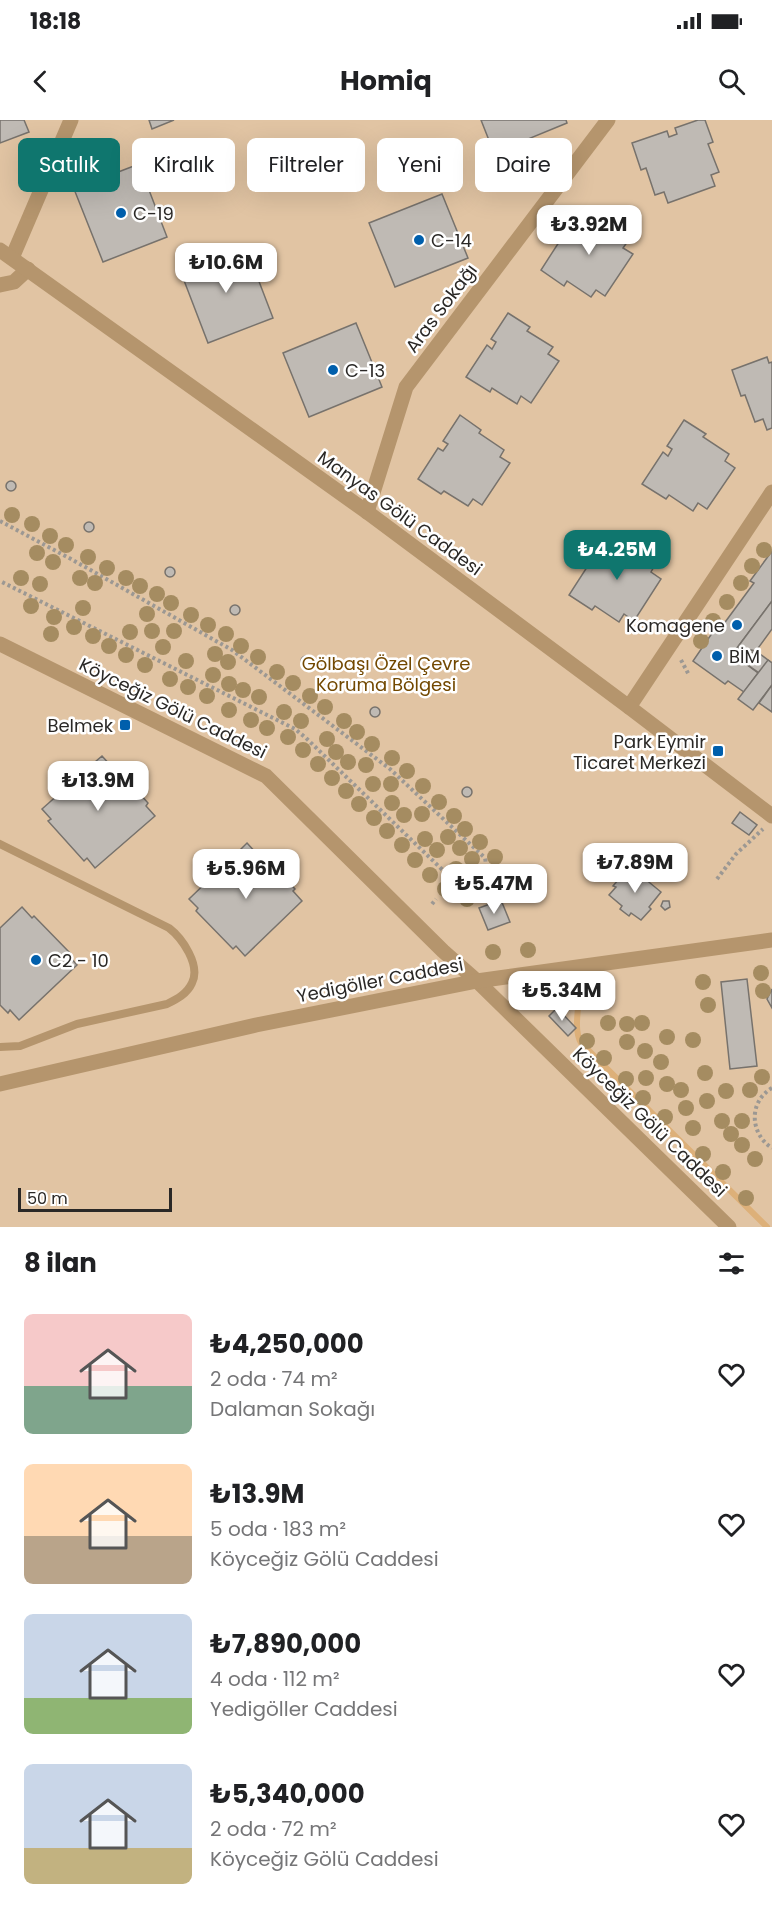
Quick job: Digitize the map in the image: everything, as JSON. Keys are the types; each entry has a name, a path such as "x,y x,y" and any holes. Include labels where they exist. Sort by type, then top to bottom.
{"street":[{"path":"6,254 71,120"},
{"name":"Aras Sokağı","path":"367,512 406,387 608,120"},
{"name":"Manyas Gölü Caddesi","path":"6,254 367,512 629,707 768,822"},
{"path":"7,284 28,269"},
{"path":"629,707 772,492"},
{"name":"Köyceğiz Gölü Caddesi","path":"0,644 266,776 442,951 477,981 729,1227"},
{"name":"Yedigöller Caddesi","path":"0,1084 256,1025 477,981 772,940"}],"lane":[{"path":"0,844 169,928 178,935 188,950 194,981 180,998 166,1004 77,1024 20,1046 0,1047"}],"path":[{"path":"0,521 232,650 390,769 485,858 487,865 481,876 468,885 456,884 295,729 0,581"},
{"path":"678,654 689,675"},
{"path":"717,879 736,854 768,822"},
{"path":"432,904 436,899"},
{"path":"772,1088 759,1100 754,1122 764,1143 772,1148"}],"green space":[{"name":"Gölbaşı Özel Çevre Koruma Bölgesi","path":"0,120 772,120 772,1227 0,1227"}],"building":[{"path":"0,120 24,120 29,132 0,143"},
{"path":"149,120 174,120 152,129"},
{"path":"481,120 566,120 567,123 530,138 488,138"},
{"path":"698,120 705,120 713,142 708,144 719,172 711,175 715,186 668,203 664,192 655,195 646,168 641,170 632,143 667,131 669,137 677,134 675,128"},
{"name":"C-19","path":"132,167 132,192 150,192 167,237 103,262 75,192 120,192 120,171"},
{"name":"C-14","path":"442,194 468,258 395,287 369,223"},
{"path":"583,206 604,220 602,224 628,241 623,248 633,254 605,296 596,290 591,297 567,281 564,286 541,270 561,239 566,242 571,235 566,232"},
{"path":"245,245 273,318 208,343 180,270"},
{"path":"508,313 530,327 527,331 553,347 548,354 559,361 531,403 521,396 517,404 492,388 490,392 466,377 487,345 492,349 496,342 491,339"},
{"name":"C-13","path":"356,323 382,387 309,417 283,353"},
{"path":"767,357 769,363 772,362 772,428 767,430 763,419 755,422 745,395 741,396 732,370"},
{"path":"460,415 481,430 479,433 504,450 500,457 510,463 482,505 473,499 468,506 444,491 441,494 418,479 438,448 443,451 448,444 443,441"},
{"path":"684,420 706,434 703,437 729,454 725,461 735,468 707,509 698,503 693,511 669,495 666,499 642,484 663,452 668,456 672,449 667,446"},
{"path":"11,481 16,486 11,491 6,486"},
{"path":"89,522 94,527 89,532 84,527"},
{"path":"611,531 632,545 630,549 655,565 651,572 661,579 634,621 624,614 619,622 595,606 592,610 569,595 589,564 594,567 599,560 594,557"},
{"path":"772,551 772,601 737,648 738,658 758,673 744,692 728,681 725,684 693,661 717,626 720,629 754,583 750,581"},
{"path":"170,567 175,572 170,577 165,572"},
{"path":"772,601 772,629 756,651 737,648"},
{"path":"235,605 240,610 235,615 230,610"},
{"path":"737,648 756,651 738,658"},
{"path":"756,651 772,663 772,682 738,658"},
{"path":"306,656 311,661 306,666 301,661"},
{"path":"768,660 772,663 772,685 753,710 738,699"},
{"path":"772,685 772,712 759,703"},
{"path":"375,707 380,712 375,717 370,712"},
{"path":"102,756 112,767 114,765 148,803 146,806 155,816 95,868 87,858 84,861 48,821 51,819 42,809 69,785 72,788 77,783 74,780"},
{"path":"467,787 472,792 467,797 462,792"},
{"path":"740,812 757,825 749,835 732,823"},
{"path":"247,843 257,854 260,852 295,889 293,891 302,901 245,956 236,946 233,949 196,911 198,908 189,899 216,873 219,876 224,871 221,869"},
{"path":"614,865 621,866 621,871 616,874 612,870"},
{"path":"633,869 661,892 641,920 631,913 629,916 620,909 622,906 609,895 624,873 627,876"},
{"path":"501,900 510,922 488,930 479,908"},
{"path":"663,901 669,901 670,907 665,910 661,906"},
{"name":"C2 - 10","path":"22,907 32,918 34,916 70,953 68,955 77,965 19,1020 10,1010 8,1013 0,1005 0,928"},
{"path":"747,979 757,1066 730,1069 721,982"},
{"path":"772,989 772,1008 767,999"},
{"path":"557,1008 576,1028 568,1036 549,1016"}],"waterway":[{"path":"579,998 577,1027 581,1043 767,1227"}],"place":[{"name":"C-19","path":"121,213"},
{"name":"C-14","path":"419,240"},
{"name":"C-13","path":"333,370"},
{"name":"Komagene","path":"737,625"},
{"name":"BİM","path":"717,656"},
{"name":"Belmek","path":"125,725"},
{"name":"Park Eymir Ticaret Merkezi","path":"718,751"},
{"name":"C2 - 10","path":"36,960"}]}
